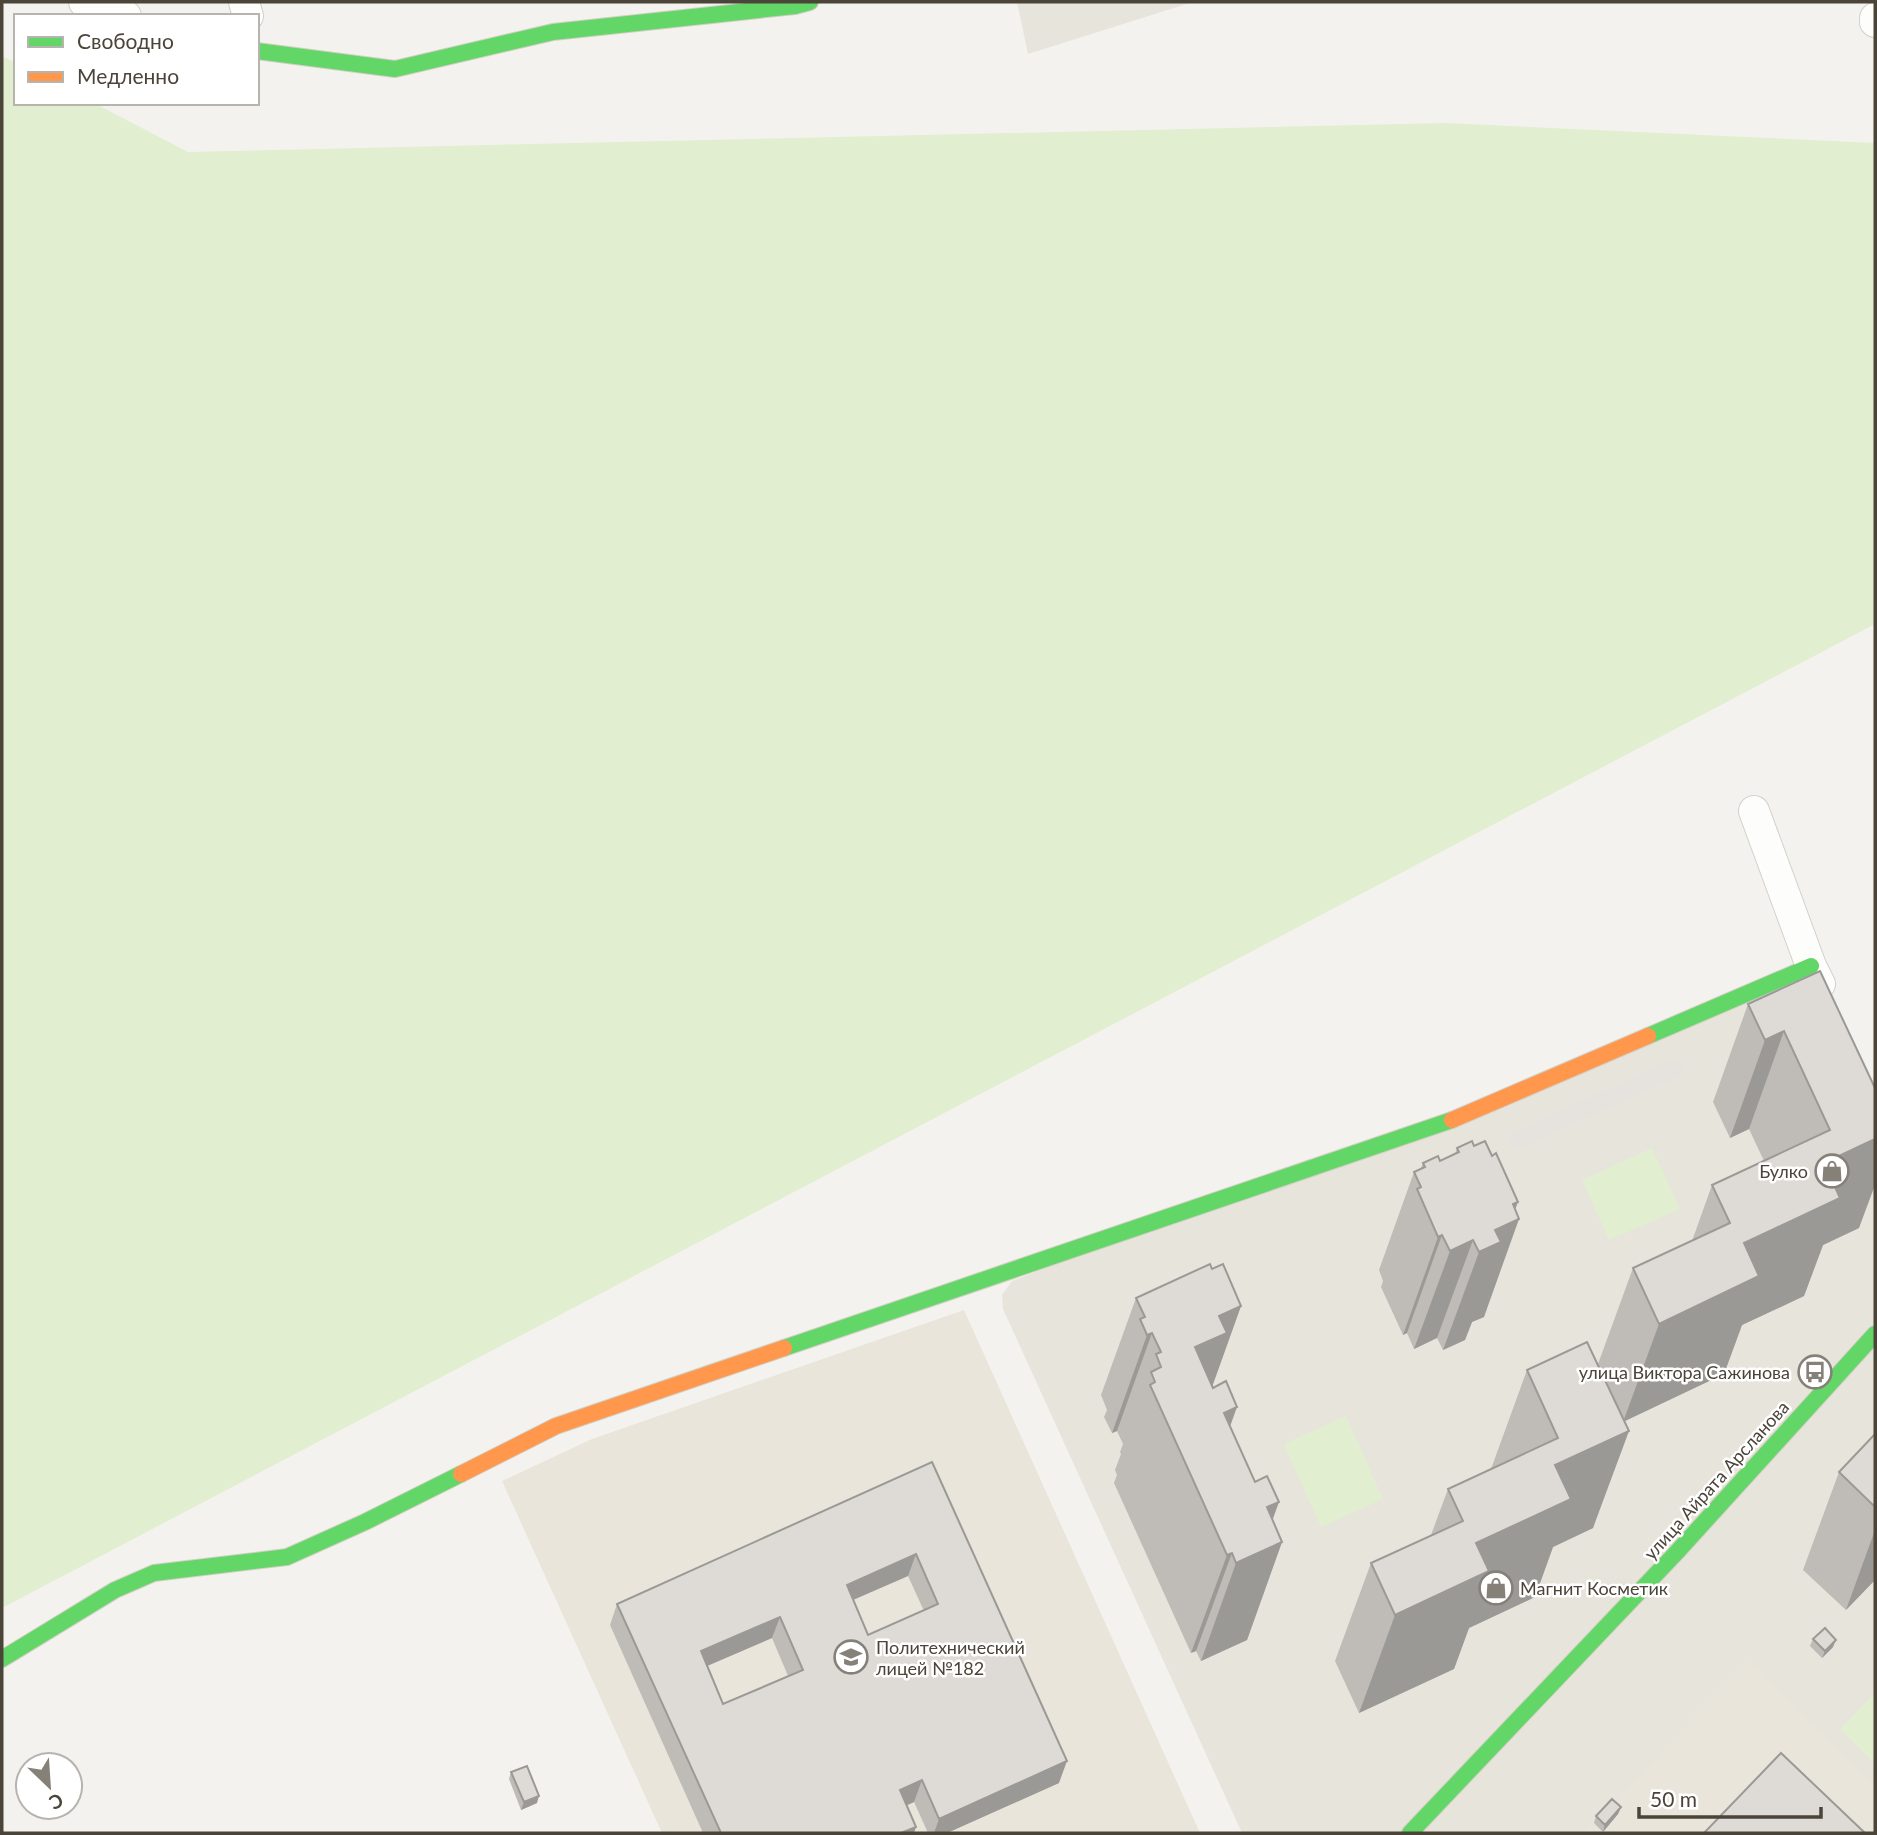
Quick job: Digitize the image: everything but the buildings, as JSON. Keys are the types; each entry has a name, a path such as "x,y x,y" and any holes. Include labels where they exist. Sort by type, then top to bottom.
{"street":[{"path":"83,2 120,14"},
{"path":"259,51 395,69 553,32 799,3"},
{"path":"1754,811 1811,966 1830,1003"},
{"path":"2,1659 115,1590 154,1573 287,1557 365,1522 556,1426 1451,1120 1811,966"},
{"name":"улица Айрата Арсланова","path":"1410,1833 1677,1552 1875,1334"}],"shaded area":[{"path":"1017,2 1193,2 1028,54"},
{"path":"1781,986 1875,1123 1875,1833 1242,1833 1003,1309 1002,1295 1012,1281"},
{"path":"1677,1057 1685,1074 1514,1151 1506,1135"},
{"name":"Политехнический лицей №182","path":"964,1310 1200,1833 662,1833 502,1481 592,1439"},
{"path":"1748,1662 1875,1787 1875,1833 1584,1833"}],"green space":[{"path":"2,56 14,62 14,105 98,105 188,152 1446,123 1875,143 1875,624 2,1608"},
{"path":"1652,1148 1680,1209 1609,1240 1582,1180"},
{"path":"1346,1416 1383,1499 1321,1527 1284,1444"},
{"path":"1875,1693 1875,1764 1840,1729"}],"traffic: fast":[{"path":"259,51 395,69 553,32 795,6 810,2"},
{"path":"1648,1036 1811,966"},
{"path":"784,1348 1452,1120"},
{"path":"1410,1833 1677,1552 1875,1334"},
{"path":"2,1659 115,1590 154,1573 287,1557 461,1474"}],"traffic: slow":[{"path":"1452,1120 1648,1036"},
{"path":"461,1474 556,1426 784,1348"}],"place":[{"name":"Булко","path":"1832,1171"},
{"name":"улица Виктора Сажинова","path":"1815,1372"},
{"name":"Магнит Косметик","path":"1496,1588"},
{"name":"Политехнический лицей №182","path":"851,1657"}]}
